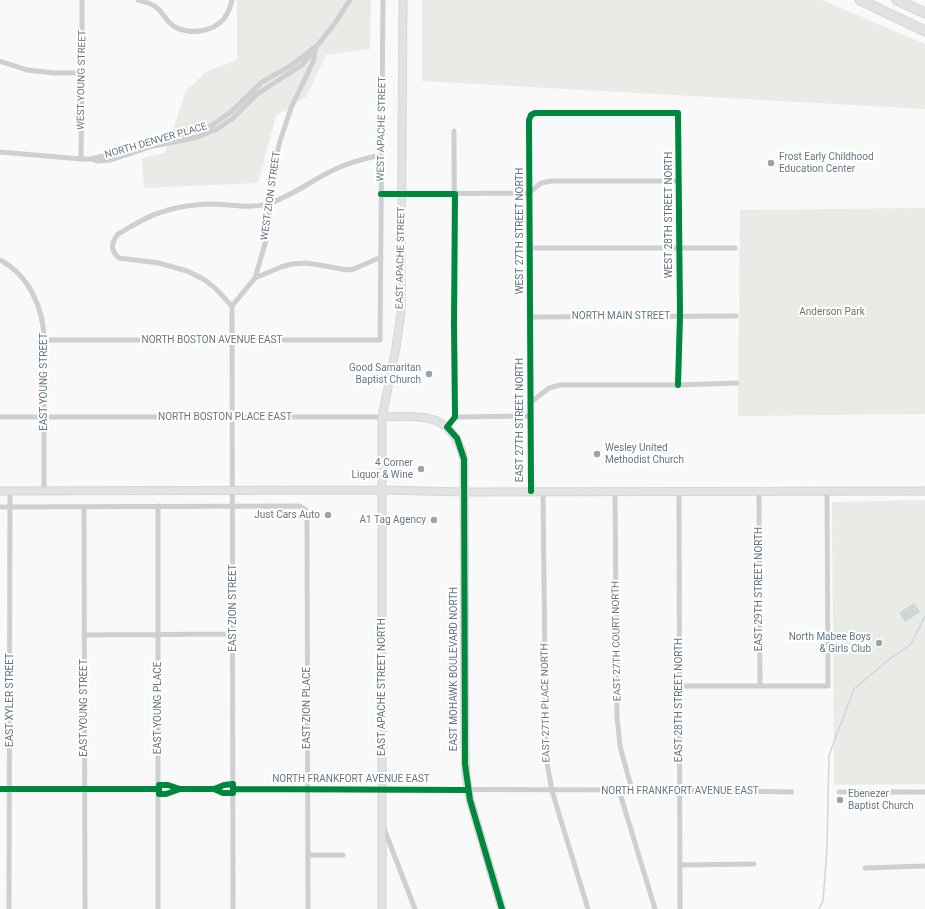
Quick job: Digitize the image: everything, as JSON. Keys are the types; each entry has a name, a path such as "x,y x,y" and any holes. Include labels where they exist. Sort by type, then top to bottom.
{"highway":[{"path":"860,0 925,31"},
{"path":"897,0 925,13"}],"main road":[{"name":"EAST APACHE STREET","path":"382,490 382,417 396,348 401,312 403,0"},
{"name":"NORTH BOSTON PLACE EAST","path":"382,417 420,417 439,422 447,427"},
{"name":"EAST MOHAWK BOULEVARD NORTH","path":"447,427 457,438 464,460 466,776 475,817 502,909"},
{"name":"EAST APACHE STREET NORTH","path":"382,490 382,909"},
{"path":"0,491 925,491"}],"street":[{"name":"WEST YOUNG STREET","path":"80,159 82,0"},
{"path":"138,0 156,6 168,22 177,28 196,31 208,30 218,25 228,13 232,0"},
{"name":"NORTH DENVER PLACE","path":"0,152 91,159 97,161 111,160 153,146 200,136 232,119 257,94 302,65 335,23 350,0"},
{"name":"WEST APACHE STREET","path":"381,257 383,0"},
{"name":"WEST ZION STREET","path":"255,278 267,237 273,170 280,141 292,108 313,62 315,48"},
{"path":"0,61 27,70 55,73 82,73"},
{"name":"WEST 27TH STREET NORTH","path":"530,348 529,120 531,115 535,113 678,113"},
{"name":"WEST 28TH STREET NORTH","path":"678,113 680,316"},
{"path":"447,427 455,417 454,131"},
{"path":"381,155 351,162 337,168 296,192 270,203 258,206 217,204 181,206 157,213 118,234 112,245 115,254 119,258 140,260 170,266 205,280 232,306 255,278 292,264 305,263 347,270 354,269 381,257"},
{"path":"381,194 529,194 542,183 551,181 679,181"},
{"path":"530,248 735,248"},
{"name":"EAST APACHE STREET","path":"380,340 381,257"},
{"name":"EAST YOUNG STREET","path":"0,260 14,270 29,287 38,305 42,319 44,340 44,491"},
{"name":"EAST ZION STREET","path":"232,306 233,909"},
{"path":"678,385 680,316"},
{"name":"NORTH MAIN STREET","path":"530,317 736,316"},
{"name":"NORTH BOSTON AVENUE EAST","path":"44,340 380,340"},
{"name":"EAST 27TH STREET NORTH","path":"530,348 531,492"},
{"path":"530,403 549,388 560,385 678,385 737,383"},
{"path":"455,417 530,416"},
{"name":"NORTH BOSTON PLACE EAST","path":"0,417 382,417"},
{"name":"EAST XYLER STREET","path":"9,909 10,491"},
{"name":"EAST 27TH PLACE NORTH","path":"543,491 546,757 552,791 588,909"},
{"name":"EAST 27TH COURT NORTH","path":"615,491 617,716 620,746 632,790"},
{"path":"679,686 828,686 827,491"},
{"name":"EAST 28TH STREET NORTH","path":"679,492 680,909"},
{"name":"EAST 29TH STREET NORTH","path":"758,492 760,686"},
{"name":"EAST YOUNG STREET","path":"84,506 84,909"},
{"name":"EAST YOUNG PLACE","path":"158,506 158,909"},
{"name":"EAST ZION PLACE","path":"232,507 300,506 304,508 307,514 308,909"},
{"path":"0,507 232,507"},
{"path":"84,634 233,634"},
{"path":"0,789 159,789"},
{"name":"NORTH FRANKFORT AVENUE EAST","path":"233,789 792,792"},
{"path":"619,790 655,909"},
{"path":"839,792 925,792"},
{"path":"382,823 415,909"},
{"path":"308,855 343,854"},
{"path":"680,865 754,864"},
{"path":"865,868 925,866"}],"green space":[{"path":"237,0 371,0 370,49 326,55 306,97 276,116 258,183 144,188 142,158 165,153 186,91 207,71 237,60"},
{"path":"422,0 822,0 925,44 925,109 422,81"},
{"name":"Anderson Park","path":"925,208 925,414 738,416 740,210"},
{"name":"North Mabee Boys & Girls Club","path":"925,500 925,784 834,785 832,502"}],"shaded area":[{"path":"914,603 920,612 905,622 899,613"}],"waterway":[{"path":"819,909 823,901 827,848 829,755 854,689 887,661 911,644 925,616"}],"cycle path":[{"path":"531,491 529,120 531,115 535,113 678,113 680,316 678,385"},
{"path":"381,194 455,194 455,417 447,427 457,438 464,459 465,764 470,800 502,909"},
{"path":"180,789 168,785 159,785 159,794 166,794 180,789 214,789 224,785 233,784 233,793 223,793 214,789"},
{"path":"0,789 159,789"},
{"path":"233,789 468,790"}],"place":[{"name":"Frost Early Childhood Education Center","path":"771,163"},
{"name":"Good Samaritan Baptist Church","path":"429,374"},
{"name":"Wesley United Methodist Church","path":"597,454"},
{"name":"4 Corner Liquor & Wine","path":"421,469"},
{"name":"Just Cars Auto","path":"328,515"},
{"name":"A1 Tag Agency","path":"434,520"},
{"name":"North Mabee Boys & Girls Club","path":"879,643"},
{"name":"Ebenezer Baptist Church","path":"840,800"}]}
